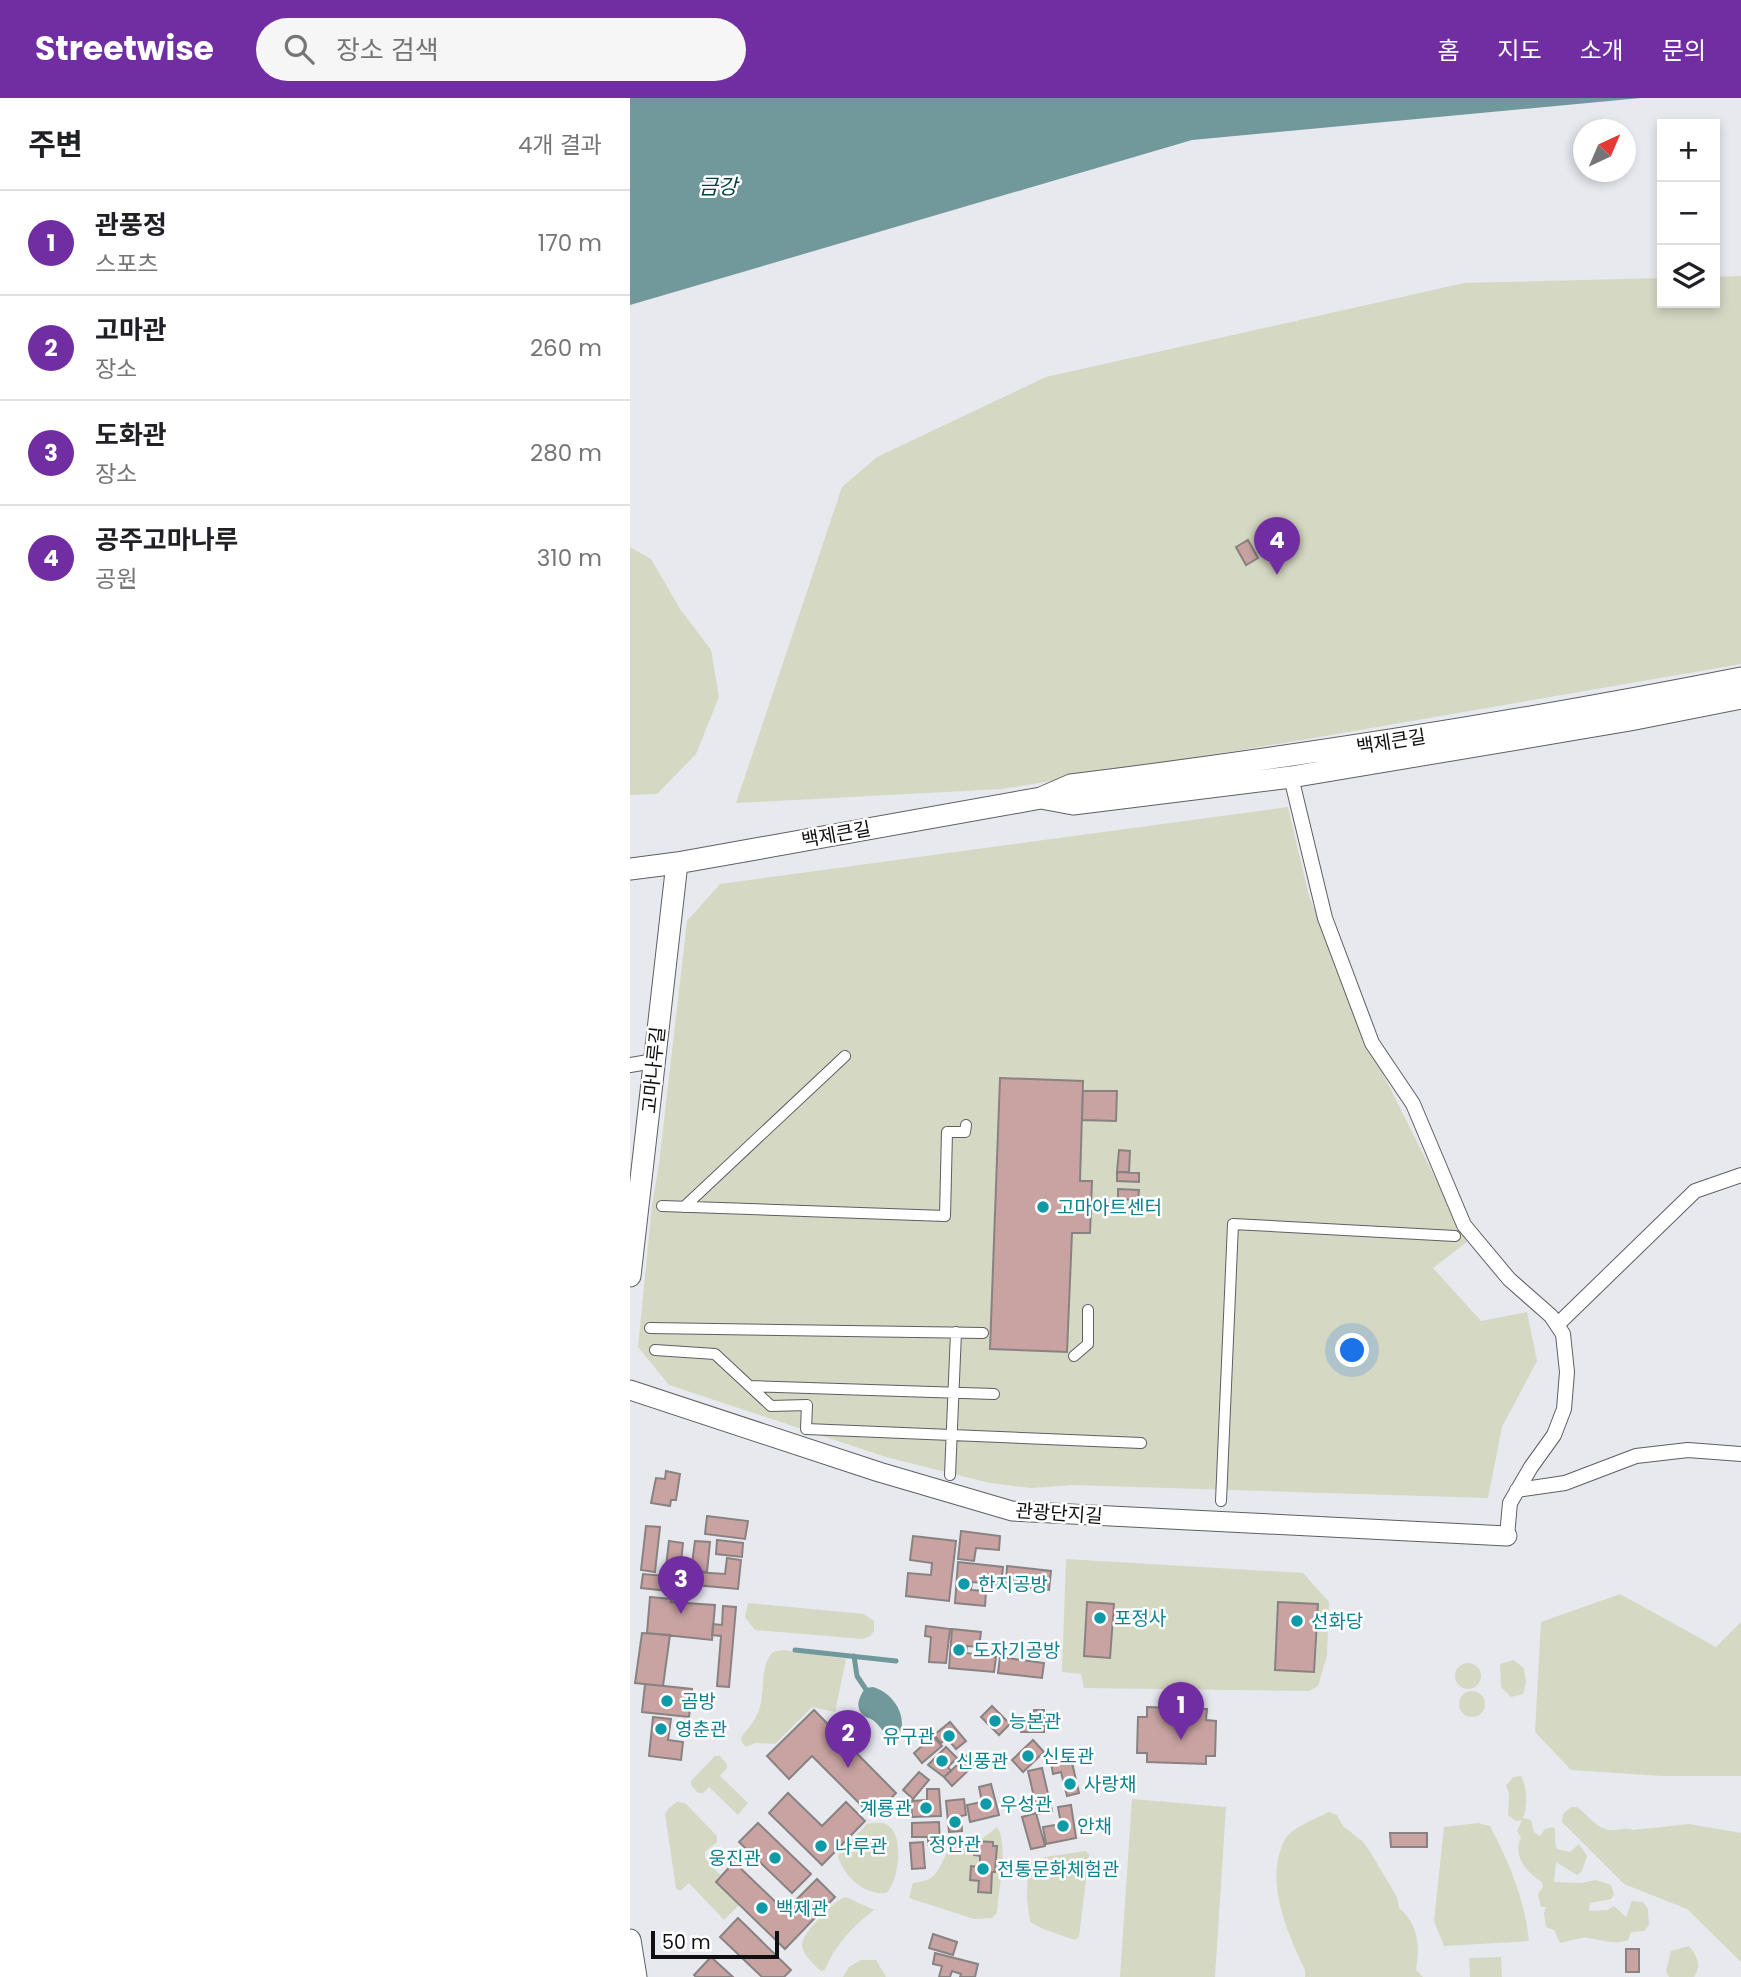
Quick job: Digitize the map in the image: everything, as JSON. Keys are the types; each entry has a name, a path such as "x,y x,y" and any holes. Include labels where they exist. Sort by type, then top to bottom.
{"main road":[{"name":"백제큰길","path":"630,869 1041,798 1071,785 1330,751 1601,705 1741,678"},
{"name":"백제큰길","path":"1041,798 1073,804 1291,778 1630,720 1741,698"},
{"name":"고마나루길","path":"630,1276 677,863"},
{"path":"630,1940 636,1977"}],"street":[{"path":"1291,778 1325,918 1372,1043 1413,1104 1464,1225 1509,1279 1551,1316 1563,1334 1567,1372 1564,1409 1554,1435 1531,1466 1510,1503 1507,1536"},
{"path":"684,1207 845,1056"},
{"path":"630,1066 654,1061"},
{"path":"662,1206 945,1216 947,1132 965,1132 965,1125"},
{"path":"1557,1325 1695,1191 1741,1175"},
{"path":"1221,1502 1233,1224 1455,1236"},
{"path":"1074,1356 1088,1344 1088,1310"},
{"path":"650,1328 983,1332"},
{"path":"950,1475 956,1332"},
{"path":"655,1350 715,1354 771,1406 807,1405 806,1429 1141,1443"},
{"path":"750,1386 994,1394"},
{"name":"관광단지길","path":"630,1390 879,1472 1012,1511 1507,1536"},
{"path":"1517,1490 1565,1483 1636,1456 1688,1450 1741,1454"}],"green space":[{"path":"1741,276 1741,664 1002,789 736,803 842,487 877,457 1046,377 1464,283 1657,278 1657,308 1720,308 1720,277"},
{"path":"630,547 651,559 680,609 711,650 719,697 696,754 657,794 630,795"},
{"path":"1288,807 1309,896 1365,1038 1467,1242 1433,1268 1481,1321 1527,1312 1537,1361 1502,1427 1488,1498 1072,1485 1031,1488 990,1483 886,1457 669,1385 638,1347 652,1205 687,921 720,884"},
{"path":"1066,1559 1303,1573 1329,1602 1327,1655 1318,1686 1309,1691 1084,1688 1081,1674 1062,1672"},
{"path":"1620,1594 1716,1647 1741,1622 1741,1776 1663,1776 1571,1770 1535,1732 1541,1622"},
{"path":"748,1603 864,1614 874,1621 874,1631 862,1639 755,1630 745,1617"},
{"path":"783,1650 846,1659 835,1712 812,1707 775,1744 755,1743 746,1747 741,1738 760,1707 768,1658 773,1652"},
{"path":"1513,1660 1524,1668 1526,1683 1523,1694 1511,1697 1501,1687 1500,1664"},
{"path":"1468,1663 1477,1667 1481,1676 1477,1685 1468,1689 1459,1685 1455,1676 1459,1667"},
{"path":"1472,1691 1481,1695 1485,1704 1481,1713 1472,1717 1463,1713 1459,1704 1463,1695"},
{"path":"715,1756 720,1756 727,1764 720,1776 748,1803 738,1815 709,1787 703,1793 698,1793 691,1785 691,1781"},
{"path":"1521,1776 1526,1797 1523,1818 1531,1820 1534,1832 1540,1836 1545,1829 1554,1827 1557,1849 1570,1852 1579,1844 1587,1856 1582,1871 1577,1875 1556,1862 1554,1882 1581,1883 1596,1880 1611,1885 1614,1894 1611,1899 1590,1903 1589,1911 1608,1910 1614,1906 1626,1917 1632,1901 1643,1902 1648,1909 1649,1925 1644,1931 1631,1932 1628,1940 1618,1942 1585,1938 1560,1943 1554,1930 1546,1927 1546,1907 1541,1907 1538,1894 1543,1887 1542,1882 1526,1869 1518,1851 1521,1838 1517,1831 1522,1820 1516,1821 1508,1815 1509,1793 1506,1786 1513,1777"},
{"path":"1132,1799 1226,1807 1215,1977 1120,1977"},
{"path":"677,1802 685,1803 717,1836 717,1842 705,1852 705,1858 721,1876 716,1882 739,1905 724,1920 689,1883 680,1891 676,1888 665,1814"},
{"path":"1571,1807 1577,1807 1596,1824 1610,1830 1689,1824 1741,1833 1741,1962 1687,1909 1624,1884 1562,1822 1563,1814"},
{"path":"1329,1812 1337,1815 1343,1826 1369,1850 1397,1897 1399,1908 1411,1921 1418,1944 1416,1970 1423,1977 1305,1977 1305,1970 1286,1924 1277,1890 1278,1857 1287,1836"},
{"path":"1478,1823 1490,1826 1510,1867 1524,1911 1529,1941 1444,1946 1434,1921 1444,1827"},
{"path":"867,1824 887,1825 894,1831 897,1839 897,1870 886,1893 870,1891 856,1883 845,1871 838,1857"},
{"path":"997,1827 1002,1844 1002,1868 997,1913 992,1918 974,1919 909,1898 913,1883 922,1882 934,1875 952,1845 983,1838"},
{"path":"1086,1851 1089,1855 1079,1937 1075,1940 1030,1922 1027,1898 1028,1863 1045,1857"},
{"path":"846,1897 874,1910 845,1937 825,1970 821,1971 804,1952 803,1939 828,1910"},
{"path":"1689,1946 1698,1961 1694,1977 1669,1977 1666,1971 1671,1951"},
{"path":"1501,1957 1502,1977 1470,1977 1469,1958"},
{"path":"861,1960 876,1960 886,1977 843,1977 849,1967"}],"water":[{"name":"금강","path":"630,98 1641,98 1192,140 630,305"},
{"path":"873,1687 886,1693 899,1710 901,1731 892,1736 860,1712 858,1705 865,1688"}],"building":[{"path":"1248,540 1258,558 1246,565 1236,547"},
{"name":"고마아트센터","path":"1000,1078 1083,1081 1080,1181 1092,1181 1090,1233 1072,1233 1067,1352 990,1349"},
{"path":"1083,1091 1117,1091 1116,1121 1082,1120"},
{"path":"1119,1150 1130,1151 1129,1172 1117,1172"},
{"path":"1117,1172 1139,1173 1139,1182 1117,1181"},
{"path":"1118,1189 1139,1190 1138,1200 1118,1199"},
{"path":"666,1471 680,1474 676,1500 671,1500 670,1506 651,1503 656,1478 665,1479"},
{"path":"707,1516 748,1521 745,1539 705,1534"},
{"path":"646,1526 660,1527 655,1572 641,1570"},
{"path":"961,1531 1000,1536 999,1550 976,1548 974,1561 958,1559"},
{"path":"913,1536 956,1541 949,1601 906,1596 908,1573 931,1575 932,1563 910,1560"},
{"path":"717,1540 743,1543 742,1557 716,1554"},
{"path":"669,1541 683,1543 678,1592 641,1588 643,1574 665,1576"},
{"path":"695,1541 710,1542 707,1572 691,1571"},
{"path":"727,1558 741,1560 738,1589 695,1585 696,1572 725,1574"},
{"name":"한지공방","path":"958,1562 1003,1567 1001,1585 972,1582 971,1590 986,1591 985,1606 955,1603"},
{"path":"1007,1566 1051,1571 1049,1590 1006,1585"},
{"path":"650,1597 672,1599 671,1602 715,1605 712,1640 647,1633"},
{"name":"포정사","path":"1087,1602 1114,1604 1110,1658 1084,1656"},
{"name":"선화당","path":"1278,1602 1318,1604 1314,1672 1275,1670"},
{"path":"723,1606 736,1607 729,1687 717,1686 721,1636 712,1635 713,1624 722,1625"},
{"path":"926,1626 950,1629 946,1663 929,1662 931,1637 925,1636"},
{"name":"도자기공방","path":"952,1629 981,1632 979,1647 967,1646 966,1653 996,1657 994,1672 949,1668"},
{"path":"642,1633 670,1635 663,1686 635,1683"},
{"path":"1000,1657 1044,1663 1042,1678 998,1673"},
{"name":"곰방","path":"645,1684 692,1689 689,1717 642,1712"},
{"name":"능본관","path":"992,1706 1010,1724 999,1735 981,1717"},
{"path":"1147,1707 1207,1709 1206,1720 1216,1721 1215,1756 1206,1756 1206,1764 1147,1762 1147,1753 1137,1753 1138,1717 1147,1717"},
{"path":"814,1710 896,1793 873,1817 812,1756 789,1779 767,1756"},
{"path":"1034,1710 1044,1710 1044,1732 1021,1732 1021,1721 1033,1721"},
{"name":"영춘관","path":"653,1717 671,1719 668,1740 683,1742 681,1760 649,1756"},
{"name":"유구관","path":"950,1722 966,1741 956,1749 947,1738 941,1743 934,1735"},
{"path":"933,1736 942,1746 922,1763 914,1753"},
{"name":"신토관","path":"1033,1740 1044,1752 1023,1772 1012,1760"},
{"name":"신풍관","path":"946,1747 957,1758 948,1767 951,1771 944,1777 928,1765"},
{"path":"970,1753 977,1762 952,1786 944,1777"},
{"name":"사랑채","path":"1071,1758 1079,1793 1067,1796 1061,1772 1053,1774 1051,1763"},
{"path":"1042,1768 1052,1811 1038,1814 1028,1771"},
{"path":"919,1772 929,1780 913,1799 903,1790"},
{"name":"우성관","path":"991,1784 999,1815 970,1822 967,1805 982,1802 979,1787"},
{"name":"계룡관","path":"927,1789 939,1789 941,1816 912,1817 911,1801 927,1800"},
{"name":"나루관","path":"788,1793 822,1826 846,1802 865,1821 822,1865 769,1813"},
{"name":"정안관","path":"964,1799 966,1815 961,1816 962,1831 949,1832 946,1801"},
{"name":"안채","path":"1071,1805 1076,1838 1046,1844 1043,1827 1061,1824 1058,1807"},
{"path":"1036,1813 1045,1846 1031,1849 1022,1817"},
{"path":"939,1822 940,1844 928,1845 928,1837 912,1837 912,1823"},
{"name":"웅진관","path":"758,1823 811,1874 792,1893 739,1842"},
{"path":"1390,1833 1427,1833 1427,1847 1391,1847"},
{"name":"전통문화체험관","path":"975,1841 993,1842 993,1846 997,1846 991,1893 978,1892 979,1881 970,1880 971,1866 980,1867 980,1856 974,1855"},
{"path":"923,1842 925,1868 912,1869 910,1843"},
{"name":"백제관","path":"734,1862 785,1911 817,1879 835,1897 785,1949 716,1882"},
{"path":"738,1918 791,1970 784,1977 762,1977 720,1937"},
{"path":"933,1934 957,1942 953,1955 929,1948"},
{"path":"1626,1949 1639,1949 1639,1972 1626,1972"},
{"path":"935,1953 978,1964 975,1977 960,1977 961,1974 952,1971 950,1977 939,1977 942,1966 933,1964"},
{"path":"711,1957 733,1977 696,1977 694,1975"}],"waterway":[{"path":"795,1650 896,1661"},
{"path":"854,1656 857,1676 865,1688"}],"place":[{"name":"공주고마나루","path":"1277,575"},
{"name":"고마아트센터","path":"1043,1207"},
{"name":"한지공방","path":"964,1584"},
{"name":"도화관","path":"681,1614"},
{"name":"포정사","path":"1100,1618"},
{"name":"선화당","path":"1297,1621"},
{"name":"도자기공방","path":"959,1650"},
{"name":"곰방","path":"667,1701"},
{"name":"능본관","path":"995,1721"},
{"name":"영춘관","path":"661,1729"},
{"name":"유구관","path":"949,1736"},
{"name":"관풍정","path":"1181,1740"},
{"name":"신토관","path":"1028,1756"},
{"name":"신풍관","path":"942,1761"},
{"name":"고마관","path":"848,1768"},
{"name":"사랑채","path":"1070,1784"},
{"name":"우성관","path":"986,1804"},
{"name":"계룡관","path":"926,1808"},
{"name":"정안관","path":"955,1822"},
{"name":"안채","path":"1063,1826"},
{"name":"나루관","path":"821,1846"},
{"name":"웅진관","path":"775,1858"},
{"name":"전통문화체험관","path":"983,1869"},
{"name":"백제관","path":"762,1908"}]}
